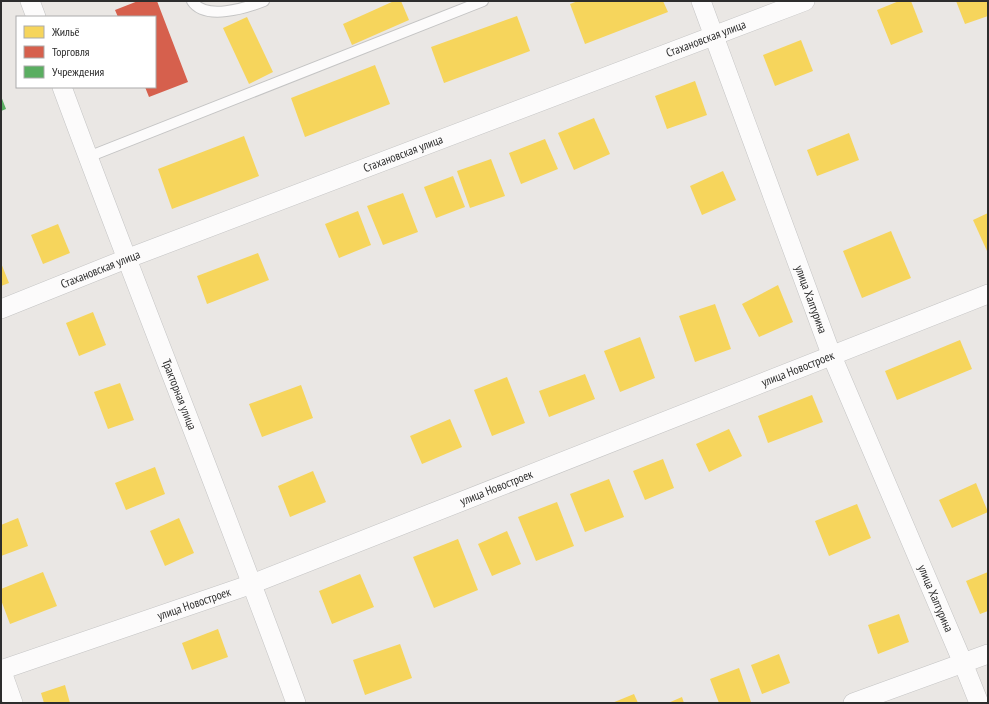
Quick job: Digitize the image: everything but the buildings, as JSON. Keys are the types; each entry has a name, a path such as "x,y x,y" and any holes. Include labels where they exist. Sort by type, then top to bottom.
{"street":[{"path":"30,1 36,16"},
{"name":"улица Халтурина","path":"701,1 831,354 979,703"},
{"name":"Стахановская улица","path":"1,309 126,259 805,1"},
{"name":"Тракторная улица","path":"62,88 126,259 252,584 296,703"},
{"name":"улица Новостроек","path":"1,670 252,584 831,354 988,294"},
{"path":"853,703 988,654"},
{"path":"1,670 13,703"}],"lane":[{"path":"192,1 195,6 216,12 236,10 264,1"},
{"path":"88,157 483,1"}]}
